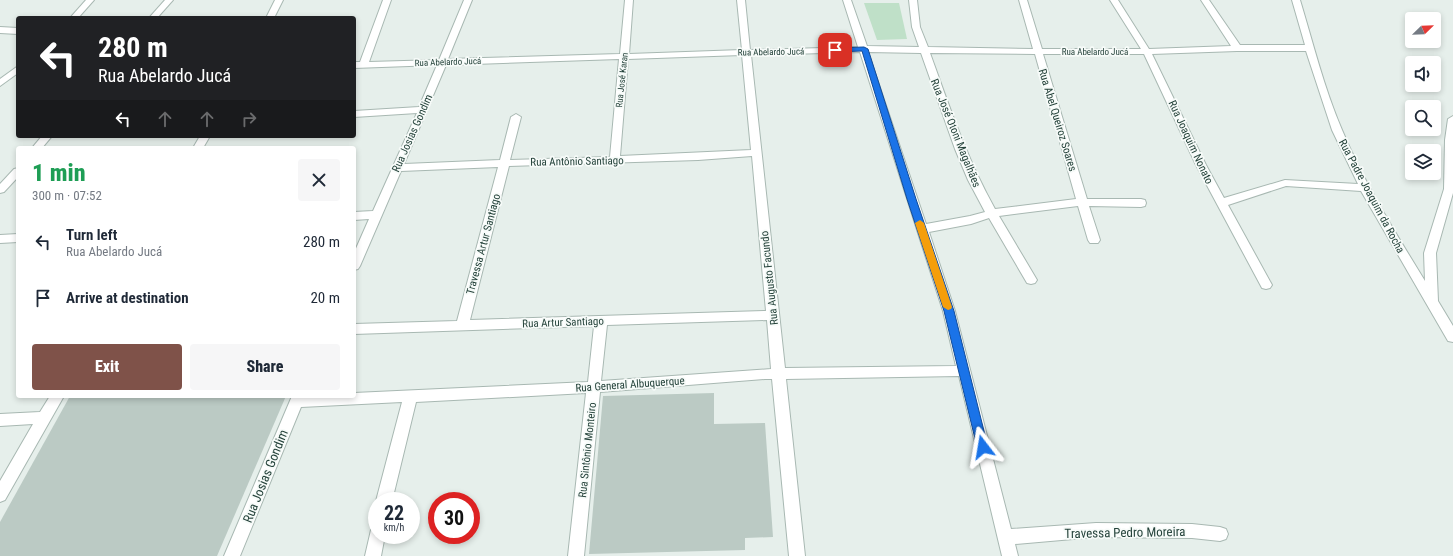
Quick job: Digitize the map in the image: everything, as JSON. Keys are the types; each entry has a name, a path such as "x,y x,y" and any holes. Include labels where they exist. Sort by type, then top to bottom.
{"street":[{"path":"76,16 90,0"},
{"path":"155,16 169,0"},
{"path":"271,16 279,0"},
{"path":"363,65 387,0"},
{"name":"Rua Josias Gondim","path":"356,261 423,110 468,0"},
{"name":"Rua José Karan","path":"615,160 629,0"},
{"name":"Rua Augusto Facundo","path":"741,0 797,556"},
{"path":"847,0 949,311 1010,556"},
{"name":"Rua José Otoni Magalhães","path":"913,0 916,27 923,49 973,180 1031,280"},
{"name":"Rua Abel Queiroz Soares","path":"1023,0 1037,51 1073,166 1081,202 1094,240"},
{"name":"Rua Joaquim Nonato","path":"1114,0 1147,52 1221,203 1266,285"},
{"path":"1205,0 1237,48"},
{"name":"Rua Padre Joaquim da Rocha","path":"1296,0 1320,86 1338,131 1365,188 1382,219 1453,337"},
{"path":"0,30 16,31"},
{"name":"Rua Abelardo Jucá","path":"356,65 864,49 1116,53 1237,48 1309,48"},
{"path":"0,83 16,71"},
{"path":"356,114 423,110"},
{"name":"Travessa Artur Santiago","path":"462,326 516,116"},
{"path":"1433,303 1430,253 1442,210 1451,189 1450,140 1453,119"},
{"path":"39,146 45,138"},
{"name":"Rua Antônio Santiago","path":"397,168 757,153"},
{"path":"0,190 16,173"},
{"path":"1221,203 1285,182 1365,188"},
{"path":"922,229 971,220 992,214 1081,202 1141,203"},
{"path":"356,216 376,215"},
{"path":"0,239 16,238"},
{"name":"Rua Artur Santiago","path":"356,328 462,326 773,315"},
{"name":"Rua Sintônio Monteiro","path":"576,556 601,320"},
{"name":"Rua General Albuquerque","path":"356,398 410,397 593,387 779,374 964,371"},
{"path":"386,492 410,397"},
{"path":"0,495 55,398"},
{"name":"Rua General Albuquerque","path":"297,399 354,398"},
{"name":"Rua Josias Gondim","path":"232,556 297,399"},
{"path":"0,420 44,418"},
{"name":"Travessa Pedro Moreira","path":"1005,537 1096,530 1192,531 1220,534"},
{"path":"373,556 375,544"}],"green space":[{"path":"864,3 899,3 907,39 877,40"}],"building":[{"path":"714,393 714,424 765,423 773,537 745,538 745,550 589,554 603,396"},
{"path":"69,398 285,398 217,556 0,556 0,522"}],"slow traffic":[{"path":"920,223 948,307"}],"route":[{"path":"835,50 864,49 911,199 949,311 983,447"}]}
